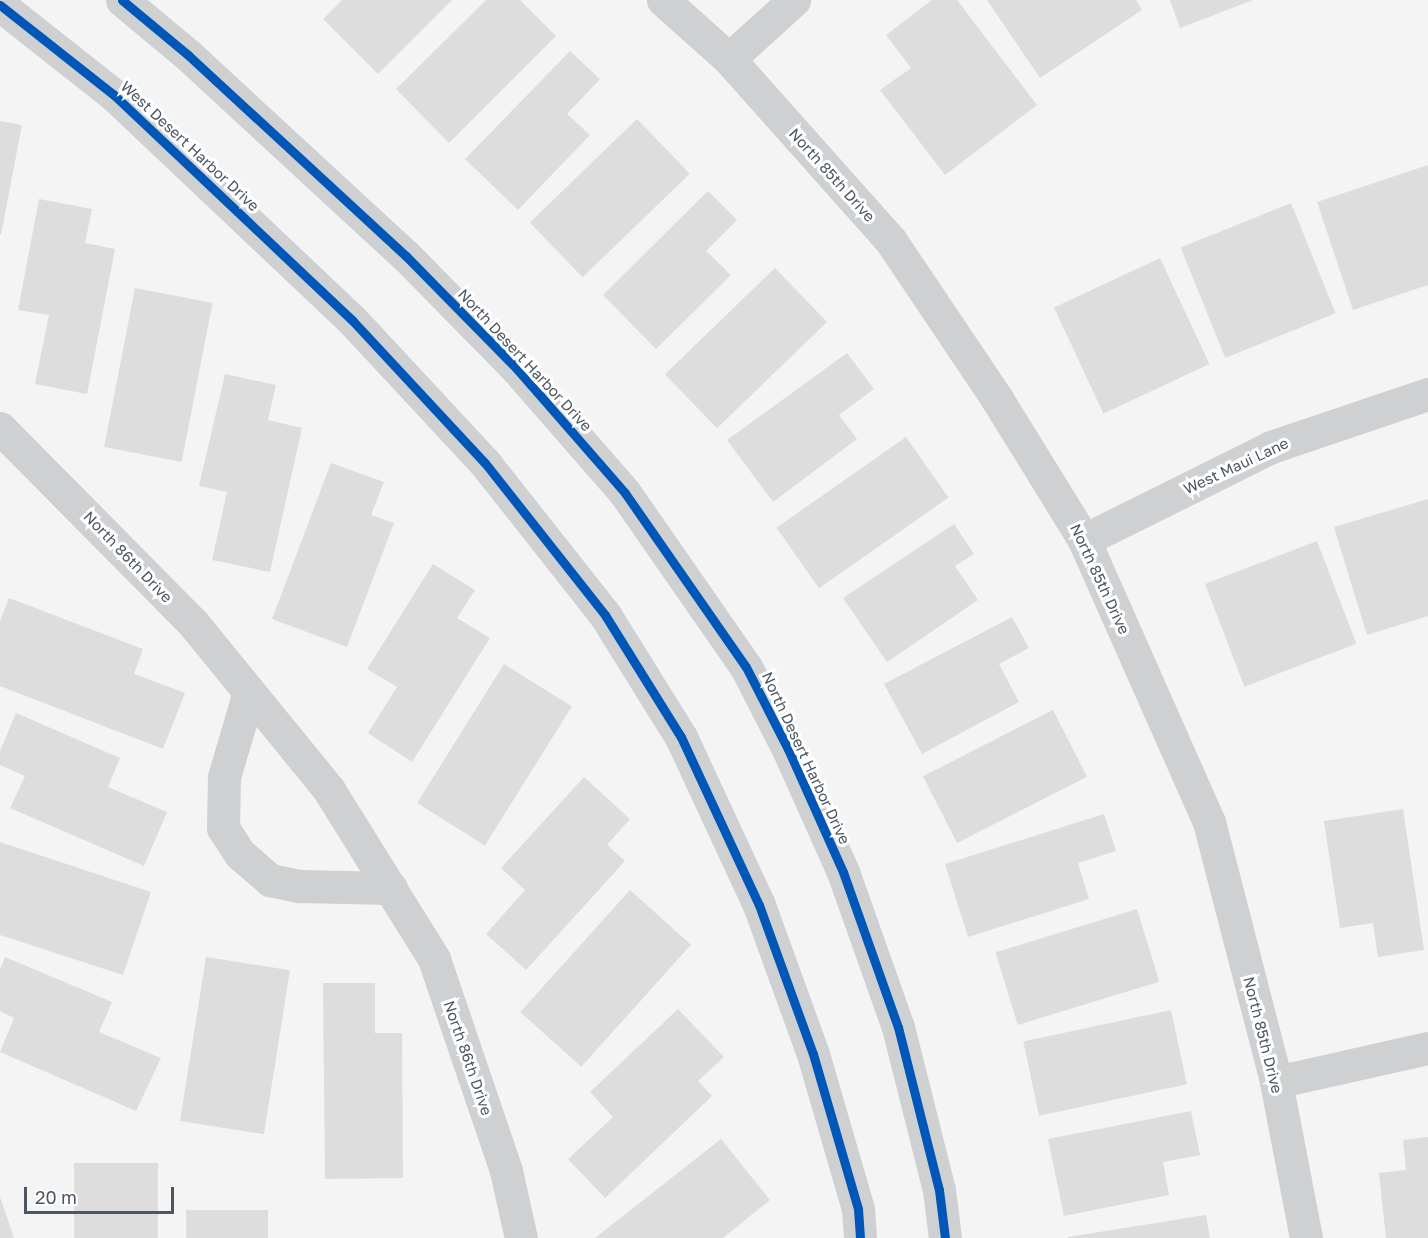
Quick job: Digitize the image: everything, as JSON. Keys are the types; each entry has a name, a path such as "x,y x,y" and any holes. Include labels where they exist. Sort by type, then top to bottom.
{"street":[{"name":"North Desert Harbor Drive","path":"122,0 188,55 406,256 517,369 625,493 746,667 788,749 843,872 898,1027 939,1190 945,1238"},
{"name":"North 85th Drive","path":"663,0 729,60 891,242 998,399 1084,540 1209,822 1276,1082 1306,1238"},
{"path":"729,60 794,0"},
{"name":"West Desert Harbor Drive","path":"0,5 122,102 352,320 485,462 548,538 611,623 681,737 759,905 801,1022 858,1209 860,1238"},
{"name":"West Maui Lane","path":"1084,540 1271,447 1428,394"},
{"name":"North 86th Drive","path":"0,429 193,623 329,790 434,959 506,1171 520,1238"},
{"path":"249,692 224,777 223,828 240,854 270,880 300,886 391,888"},
{"path":"1276,1082 1428,1048"}],"building":[{"path":"342,0 452,0 378,74 323,19"},
{"path":"486,0 520,0 556,36 449,143 396,89"},
{"path":"932,0 957,0 1037,105 945,175 880,90 911,68 886,35"},
{"path":"987,0 1136,0 1142,10 1040,78"},
{"path":"1170,0 1253,0 1180,28"},
{"path":"570,51 600,79 567,114 590,135 518,210 465,159"},
{"path":"637,119 690,174 583,277 530,223"},
{"path":"0,121 22,125 1,235 0,234"},
{"path":"1428,165 1428,285 1353,310 1317,202"},
{"path":"708,191 737,220 706,251 731,275 656,349 603,295"},
{"path":"39,199 92,209 85,243 115,249 87,394 35,384 49,315 18,310"},
{"path":"1291,203 1336,313 1225,358 1181,248"},
{"path":"1160,258 1209,364 1103,413 1054,307"},
{"path":"775,268 827,322 717,428 665,374"},
{"path":"135,288 213,303 182,462 104,447"},
{"path":"847,353 874,389 839,415 857,439 773,502 727,440"},
{"path":"225,374 276,385 268,420 302,428 270,572 212,560 227,492 199,486"},
{"path":"906,437 948,498 819,588 777,528"},
{"path":"331,463 384,482 371,515 394,523 347,647 272,619"},
{"path":"1428,499 1428,616 1367,635 1334,527"},
{"path":"954,524 974,554 955,566 978,600 887,662 843,598"},
{"path":"1317,541 1356,644 1244,687 1205,584"},
{"path":"433,564 475,590 457,618 490,638 412,762 368,733 397,687 367,669"},
{"path":"9,598 143,649 134,674 185,693 163,749 0,686 0,621"},
{"path":"1012,617 1029,648 999,664 1019,702 922,754 884,684"},
{"path":"504,664 572,706 485,845 417,803"},
{"path":"1053,710 1087,777 957,843 923,776"},
{"path":"16,713 120,758 108,787 167,812 144,866 10,808 25,776 0,765 0,751"},
{"path":"584,777 630,819 607,845 625,861 526,970 486,934 525,890 501,868"},
{"path":"1403,809 1424,950 1378,957 1373,923 1340,928 1324,821"},
{"path":"1104,814 1116,851 1078,863 1089,899 968,937 945,864"},
{"path":"0,842 151,892 123,975 0,935"},
{"path":"630,890 691,945 581,1067 520,1012"},
{"path":"1137,909 1159,982 1018,1025 995,952"},
{"path":"5,957 112,1002 99,1032 161,1058 136,1111 0,1052 14,1018 0,1011 0,970"},
{"path":"206,957 290,970 264,1134 180,1121"},
{"path":"323,983 375,983 375,1033 402,1033 403,1178 325,1179"},
{"path":"678,1009 724,1057 698,1081 712,1096 605,1198 568,1159 613,1117 590,1092"},
{"path":"1171,1010 1187,1084 1039,1116 1023,1041"},
{"path":"1191,1111 1200,1155 1163,1162 1169,1195 1064,1216 1048,1139"},
{"path":"1428,1137 1428,1238 1386,1238 1379,1173 1406,1170 1403,1140"},
{"path":"721,1139 770,1200 723,1238 595,1238"},
{"path":"74,1163 158,1163 158,1238 74,1238"},
{"path":"0,1197 14,1238 0,1238"},
{"path":"186,1210 268,1210 268,1238 186,1238"},
{"path":"1206,1215 1210,1238 1068,1238 1068,1237"}],"cycle path":[{"path":"122,0 188,55 406,256 517,369 625,493 746,667 788,749 843,872 898,1027 939,1190 945,1238"},
{"path":"0,5 114,95 352,320 485,463 605,615 681,737 759,905 813,1054 858,1209 860,1238"}]}
